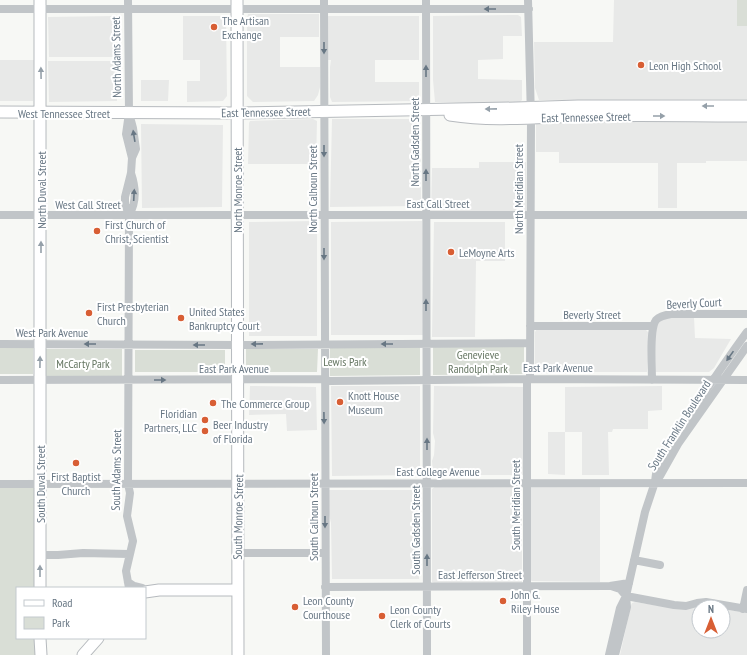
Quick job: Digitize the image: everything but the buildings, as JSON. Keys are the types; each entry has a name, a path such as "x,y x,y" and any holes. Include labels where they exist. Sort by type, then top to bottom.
{"main road":[{"name":"North Duval Street","path":"40,5 40,380"},
{"name":"North Monroe Street","path":"237,5 236,113 238,379"},
{"name":"East Tennessee Street","path":"129,113 426,110 468,117 530,113 620,111 743,111"},
{"name":"West Tennessee Street","path":"0,112 129,113"},
{"name":"South Monroe Street","path":"238,379 238,655"},
{"name":"South Duval Street","path":"40,380 40,587"},
{"path":"146,590 237,590"},
{"path":"40,639 41,655"},
{"path":"83,655 97,639"}],"street":[{"name":"North Adams Street","path":"128,0 129,113 136,144 132,158 131,173 135,185 134,207 129,215 128,380"},
{"name":"North Calhoun Street","path":"324,0 324,379"},
{"name":"North Gadsden Street","path":"426,0 426,380"},
{"name":"North Meridian Street","path":"528,0 530,113 529,379"},
{"path":"0,9 40,5 128,9 237,5 324,9 529,9"},
{"name":"West Call Street","path":"0,215 129,215"},
{"name":"East Call Street","path":"129,215 747,215"},
{"name":"Beverly Court","path":"653,326 660,317 671,314 747,314"},
{"name":"Beverly Street","path":"530,326 653,326"},
{"path":"652,380 653,326"},
{"name":"South Franklin Boulevard","path":"609,655 620,608 626,596 646,507 655,482 658,468 666,451 747,332"},
{"name":"East Park Avenue","path":"128,344 238,345 530,343"},
{"name":"West Park Avenue","path":"0,344 128,344"},
{"name":"South Franklin Boulevard","path":"655,482 678,444 747,346"},
{"name":"South Calhoun Street","path":"324,379 326,655"},
{"name":"South Meridian Street","path":"527,655 527,483 529,379"},
{"path":"0,380 128,380"},
{"name":"East Park Avenue","path":"128,380 747,380"},
{"name":"South Adams Street","path":"128,380 128,484 130,493 127,516 133,541 126,571 128,585"},
{"name":"South Gadsden Street","path":"426,380 427,655"},
{"name":"East College Avenue","path":"0,484 747,483"},
{"path":"40,555 58,556 83,553 129,554"},
{"path":"238,553 325,553"},
{"path":"634,560 660,566"},
{"name":"East Jefferson Street","path":"325,587 610,586 629,583"},
{"path":"610,586 620,589 626,596 674,605 686,606 706,602 745,609 747,590"},
{"name":"South Franklin Boulevard","path":"615,655 627,607 626,596"}],"shaded area":[{"name":"Leon High School","path":"614,0 747,0 747,99 539,100 535,88 534,42 613,42"},
{"path":"248,14 319,14 319,37 280,37 280,67 320,67 320,87 318,95 314,101 253,102 247,96"},
{"path":"518,15 521,17 522,36 503,36 503,59 478,60 478,79 522,80 522,100 519,103 435,102 433,80 433,16"},
{"path":"115,16 115,57 49,57 48,17"},
{"path":"183,16 226,16 227,96 223,101 187,102 187,81 200,81 200,60 183,60"},
{"path":"327,16 419,16 419,60 375,60 375,82 419,82 419,99 416,101 332,102 330,97 331,60 327,60"},
{"path":"0,60 34,60 33,101 0,101"},
{"path":"48,61 117,61 117,101 49,102"},
{"path":"141,80 169,80 168,101 141,101"},
{"path":"313,119 317,121 316,164 248,164 250,121"},
{"path":"332,119 420,119 421,201 419,206 330,207"},
{"path":"592,122 747,122 747,161 677,163 677,208 658,208 658,163 559,163 559,152 536,152 536,124"},
{"path":"141,124 223,125 222,207 142,208"},
{"path":"479,162 526,162 526,212 431,212 432,168 479,168"},
{"path":"315,221 317,223 317,336 249,336 249,222"},
{"path":"422,221 424,335 331,335 331,222"},
{"path":"434,222 505,222 505,261 476,261 475,337 432,337"},
{"path":"669,317 694,317 695,338 731,339 714,368 709,372 655,372 655,330 658,323"},
{"path":"537,329 646,330 648,332 647,372 535,372 535,332"},
{"path":"250,386 316,387 317,430 287,431 286,414 249,415"},
{"path":"331,386 420,386 420,475 332,476"},
{"path":"434,386 523,387 523,475 433,475 432,461 435,441 433,433"},
{"path":"662,386 662,410 648,411 648,429 613,429 612,432 608,432 609,475 582,475 582,432 565,432 565,387"},
{"path":"548,432 565,432 565,475 548,474"},
{"path":"436,486 522,487 522,582 432,582 432,489"},
{"path":"529,486 600,486 600,582 530,580"},
{"path":"327,490 419,490 419,579 332,579 331,523 327,506"},
{"path":"635,602 679,609 691,607 691,639 731,639 731,610 747,613 747,655 620,655 632,603"}],"green space":[{"path":"737,0 747,0 747,26 737,26"},
{"name":"Lewis Park","path":"420,346 420,375 330,376 330,347"},
{"name":"Genevieve Randolph Park","path":"524,346 524,374 433,375 433,347"},
{"path":"0,347 33,347 33,374 0,374"},
{"name":"McCarty Park","path":"45,349 122,349 122,377 44,376"},
{"path":"246,349 318,349 317,372 246,372"},
{"path":"135,350 225,350 225,372 135,372"},
{"path":"0,485 33,486 36,489 36,587 16,587 16,639 36,639 36,655 0,655"}],"place":[{"name":"The Artisan Exchange","path":"214,27"},
{"name":"Leon High School","path":"641,65"},
{"name":"First Church of Christ, Scientist","path":"97,231"},
{"name":"LeMoyne Arts","path":"451,252"},
{"name":"First Presbyterian Church","path":"89,313"},
{"name":"United States Bankruptcy Court","path":"181,318"},
{"name":"Knott House Museum","path":"340,402"},
{"name":"The Commerce Group","path":"213,403"},
{"name":"Floridian Partners, LLC","path":"205,420"},
{"name":"Beer Industry of Florida","path":"205,431"},
{"name":"First Baptist Church","path":"76,463"},
{"name":"John G. Riley House","path":"503,601"},
{"name":"Leon County Courthouse","path":"295,607"},
{"name":"Leon County Clerk of Courts","path":"382,616"}]}
